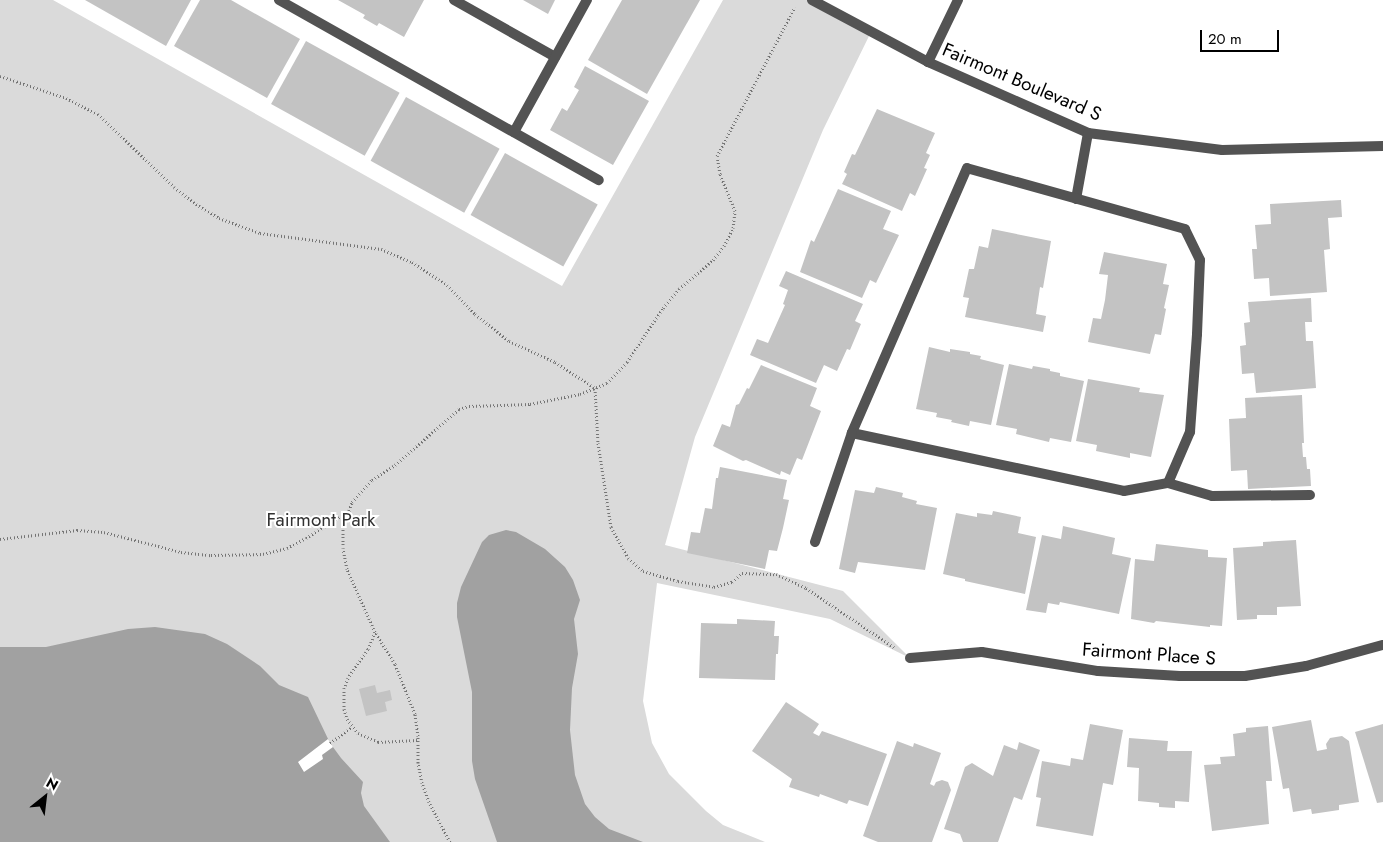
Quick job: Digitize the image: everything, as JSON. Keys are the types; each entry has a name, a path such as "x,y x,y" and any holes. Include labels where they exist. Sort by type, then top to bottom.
{"street":[{"path":"279,0 599,180"},
{"path":"454,0 555,57"},
{"path":"514,132 587,0"},
{"name":"Fairmont Boulevard S","path":"812,0 928,62 1088,133 1222,150 1383,146"},
{"path":"928,62 958,0"},
{"path":"1076,199 1088,133"},
{"path":"815,542 852,433 967,168 1185,229 1200,260 1190,432 1168,482"},
{"path":"852,433 1124,491 1168,482 1212,496 1310,495"},
{"name":"Fairmont Place S","path":"910,658 982,652 1098,671 1180,676 1245,676 1306,666 1383,645"}],"path":[{"path":"450,842 429,802 422,783 418,763 416,714 395,664 375,632 346,569 342,548 343,527 352,502 372,480 395,465 459,408 469,406 522,405 554,401 595,388 606,382 627,362 649,327 679,289 713,260 724,246 733,228 735,211 720,174 717,156 799,0"},
{"path":"0,76 66,98 98,114 174,187 196,204 219,218 260,232 381,249 412,262 447,285 476,314 509,341 555,362 595,388"},
{"path":"595,388 598,443 611,527 628,558 643,571 678,581 714,587 732,582 742,573 776,574 806,588 910,658"},
{"path":"0,539 77,530 104,532 181,552 211,556 263,554 287,548 348,512"},
{"path":"375,632 368,649 348,678 344,688 344,709 352,727 358,734 378,742 404,743 418,740"},
{"path":"330,743 352,727"}],"green space":[{"name":"Fairmont Park","path":"0,0 53,0 562,286 723,0 812,0 871,32 823,130 695,437 665,545 843,591 910,658 830,619 657,583 643,701 652,743 669,774 706,811 723,825 765,842 0,842"}],"shaded area":[{"path":"506,530 516,532 545,549 565,567 573,580 580,600 574,619 578,654 572,688 570,730 575,775 585,804 595,817 609,829 643,842 497,842 475,779 472,761 472,692 457,617 457,603 461,587 482,542 489,535"},
{"path":"155,627 205,634 227,644 260,666 279,685 308,697 330,743 363,782 361,793 364,806 390,842 0,842 0,647 46,647 128,629"}],"pier":[{"path":"328,739 333,747 322,755 323,759 304,772 298,762"}],"building":[{"path":"85,0 191,0 166,46"},
{"path":"200,0 231,0 300,39 267,98 174,46"},
{"path":"338,0 424,0 404,37 379,23 377,26 363,18 365,15"},
{"path":"523,0 555,0 548,14"},
{"path":"622,0 700,0 647,94 588,60"},
{"path":"306,41 400,93 365,156 271,104"},
{"path":"585,66 649,101 613,165 550,130 562,108 567,111 579,90 574,87"},
{"path":"406,97 500,149 464,213 371,161"},
{"path":"877,109 935,133 926,153 930,155 924,168 927,169 915,196 910,193 902,211 842,184 847,174 844,172 852,154 855,155"},
{"path":"505,153 598,204 563,266 471,215"},
{"path":"838,189 891,211 883,229 899,235 876,283 870,280 862,298 800,272 811,240 814,242"},
{"path":"1341,200 1342,217 1328,218 1330,249 1324,250 1327,292 1270,296 1269,278 1254,279 1252,249 1257,249 1255,225 1271,224 1270,204"},
{"path":"992,229 1051,241 1043,288 1040,287 1036,314 1046,316 1043,332 965,317 969,298 963,297 969,269 974,269 979,246 988,248"},
{"path":"1104,252 1167,264 1163,284 1169,285 1164,308 1166,309 1161,335 1155,334 1150,354 1088,342 1093,318 1101,319 1105,300 1108,275 1099,274"},
{"path":"786,271 863,304 855,321 861,324 850,350 847,349 837,371 824,365 816,383 750,355 757,339 768,343 785,305 783,304 788,290 779,286"},
{"path":"1311,298 1312,322 1305,322 1306,341 1313,341 1316,388 1256,393 1254,373 1242,374 1240,346 1246,345 1244,323 1250,322 1248,302"},
{"path":"929,347 950,352 950,349 970,352 970,354 981,356 980,359 1004,365 991,425 970,421 969,426 936,417 937,413 916,409"},
{"path":"1009,364 1032,369 1033,366 1050,369 1050,371 1060,373 1060,376 1084,381 1071,442 1050,438 1049,442 1016,434 1017,429 996,425"},
{"path":"761,365 817,388 810,406 821,411 802,460 797,458 790,475 781,471 780,475 746,460 743,461 713,446 722,424 730,427 736,405 739,404 747,388 749,389"},
{"path":"1088,379 1140,388 1139,392 1164,395 1151,457 1130,453 1130,458 1096,451 1097,445 1076,441"},
{"path":"1302,395 1303,457 1306,457 1307,469 1310,469 1311,486 1248,489 1247,470 1231,471 1229,419 1246,418 1245,398"},
{"path":"720,467 787,480 783,499 789,500 783,528 777,551 769,550 765,569 687,553 691,532 700,533 705,508 712,509 716,478 718,478"},
{"path":"876,487 903,493 902,497 917,501 916,504 937,508 925,570 858,562 855,573 839,569 855,490 874,493"},
{"path":"993,511 1021,517 1018,533 1036,537 1025,594 965,581 965,579 943,574 956,513 977,517 977,513 992,515"},
{"path":"1063,526 1115,538 1112,554 1131,558 1119,614 1060,602 1059,605 1048,603 1046,613 1026,610 1042,535 1061,539"},
{"path":"1296,540 1301,606 1277,607 1277,615 1257,615 1257,619 1237,620 1233,548 1263,546 1263,542"},
{"path":"1156,544 1208,550 1208,557 1227,558 1222,626 1210,625 1210,627 1156,621 1154,623 1131,619 1135,559 1154,561"},
{"path":"737,619 775,621 774,636 779,636 775,680 699,678 701,623 737,624"},
{"path":"375,685 377,693 390,690 392,700 385,702 387,711 366,716 359,689"},
{"path":"786,702 819,724 813,733 819,736 822,731 887,754 868,806 849,800 847,804 820,794 819,797 789,787 792,779 752,751"},
{"path":"1311,720 1317,751 1327,749 1326,744 1330,738 1342,736 1349,741 1359,802 1339,805 1339,810 1312,814 1311,809 1293,812 1289,788 1283,789 1272,727"},
{"path":"1090,724 1123,730 1113,785 1103,783 1093,836 1036,826 1041,798 1036,797 1042,761 1070,766 1071,758 1083,760"},
{"path":"1383,724 1383,802 1377,803 1355,732"},
{"path":"1268,726 1272,781 1266,781 1269,824 1212,831 1204,765 1221,764 1220,757 1235,756 1233,734 1246,732 1246,728"},
{"path":"1129,738 1168,741 1167,751 1192,751 1189,802 1175,801 1175,808 1159,807 1159,803 1138,801 1139,768 1127,767"},
{"path":"897,741 913,747 914,743 941,753 930,784 934,786 936,782 942,780 948,782 951,790 932,842 878,842 863,836"},
{"path":"1019,742 1040,750 1022,800 1014,797 998,842 963,842 960,834 944,829 965,767 972,763 993,776 1004,745 1017,750"}]}
